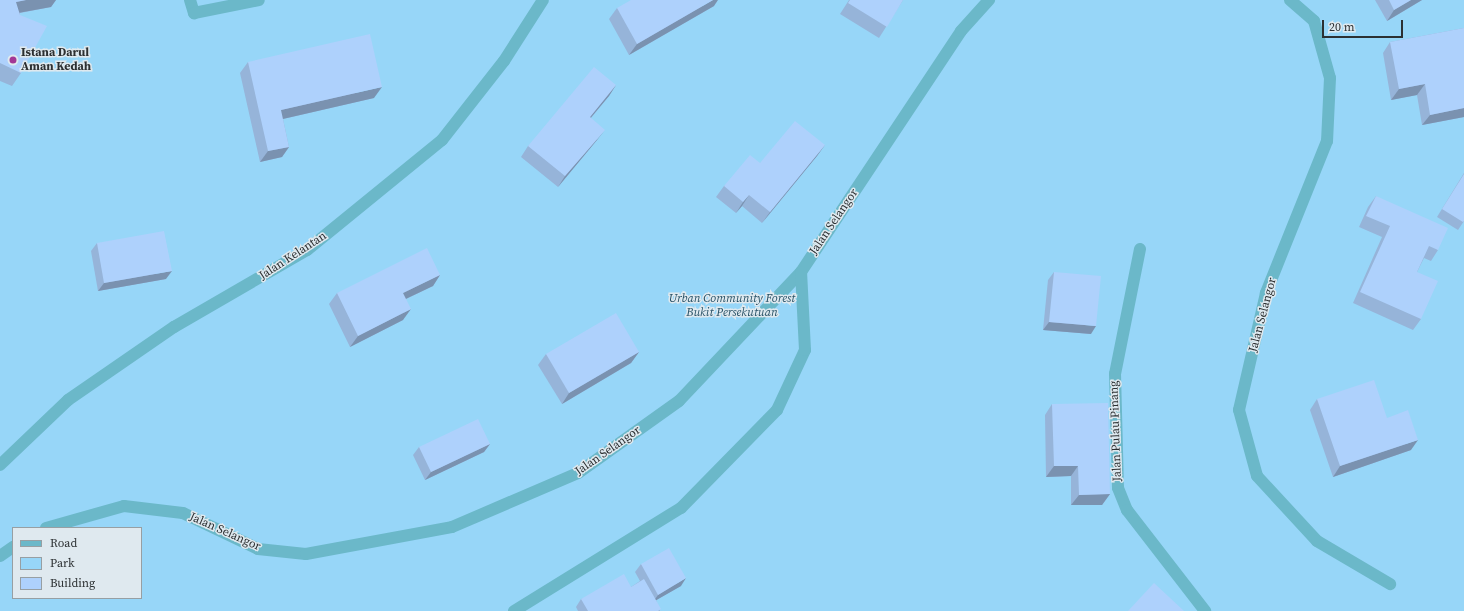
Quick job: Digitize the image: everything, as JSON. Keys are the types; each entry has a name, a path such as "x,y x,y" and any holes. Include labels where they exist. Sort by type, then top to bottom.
{"street":[{"path":"190,0 194,13 259,0"},
{"name":"Jalan Kelantan","path":"0,465 68,400 174,327 307,250 442,140 504,61 543,0"},
{"name":"Jalan Selangor","path":"50,527 124,506 183,513 258,549 306,554 452,527 578,473 679,401 801,272 961,31 989,0"},
{"name":"Jalan Selangor","path":"1290,0 1314,21 1330,78 1327,141 1266,293 1239,410 1257,476 1317,541 1390,584"},
{"name":"Jalan Pulau Pinang","path":"1140,249 1115,374 1118,488 1127,510 1205,611"},
{"path":"514,611 681,508 777,410 805,350 801,272"},
{"path":"0,556 12,548"}],"green space":[{"name":"Urban Community Forest Bukit Persekutuan","path":"0,0 1464,0 1464,611 0,611"}],"building":[{"name":"Istana Darul Aman Kedah","path":"0,0 26,0 16,2 20,15 47,26 21,73 0,63"},
{"path":"631,0 713,0 637,44 617,8"},
{"path":"850,0 903,0 887,27 848,3"},
{"path":"1389,0 1411,0 1394,10"},
{"path":"1464,28 1464,108 1430,115 1425,84 1399,89 1390,42"},
{"path":"370,34 382,87 281,110 289,147 268,151 248,62"},
{"path":"594,67 616,85 590,117 605,130 565,176 528,146"},
{"path":"795,121 825,145 770,212 749,195 743,202 724,186 750,155 760,163"},
{"path":"1464,174 1464,221 1463,222 1442,209"},
{"path":"1376,196 1448,228 1438,250 1429,246 1417,272 1438,281 1421,319 1360,292 1390,226 1366,216"},
{"path":"164,231 172,271 104,283 97,243"},
{"path":"427,248 440,275 403,293 411,309 358,336 337,293"},
{"path":"1054,272 1101,276 1096,326 1049,322"},
{"path":"616,313 639,352 569,393 546,354"},
{"path":"1374,380 1387,418 1408,410 1418,440 1340,466 1317,399"},
{"path":"1108,403 1110,494 1079,495 1078,466 1054,466 1052,404"},
{"path":"478,419 490,444 431,472 419,447"},
{"path":"669,548 686,578 658,595 641,564"},
{"path":"624,574 631,587 644,579 661,609 658,611 588,611 581,599"},
{"path":"1154,583 1184,611 1128,611"}],"place":[{"name":"Istana Darul Aman Kedah","path":"13,60"}]}
